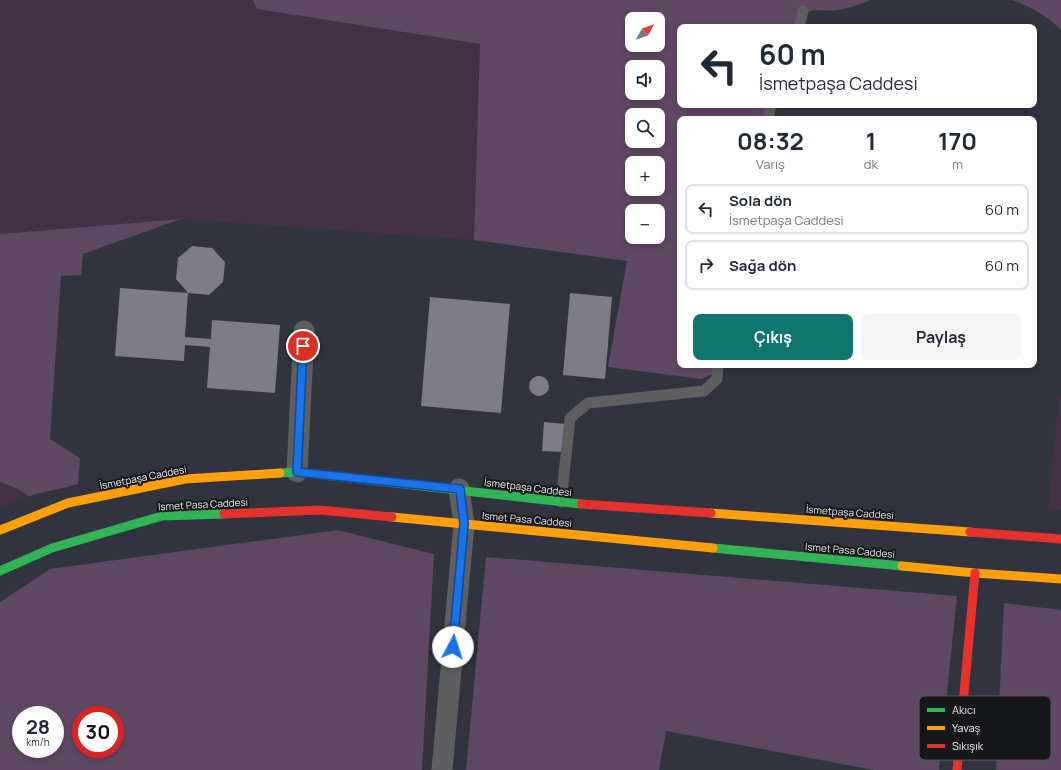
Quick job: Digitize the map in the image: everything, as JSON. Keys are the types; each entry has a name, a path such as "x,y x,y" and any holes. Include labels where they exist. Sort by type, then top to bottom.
{"main road":[{"name":"İsmetpaşa Caddesi","path":"0,530 68,503 184,479 297,472 460,489 561,502 1061,539"},
{"name":"Ismet Pasa Caddesi","path":"0,571 52,548 162,516 320,510 975,573 1061,579"},
{"path":"964,696 975,573"},
{"path":"957,770 958,760"}],"street":[{"path":"297,472 304,331"},
{"path":"442,770 464,524 460,489"}],"lane":[{"path":"800,24 803,11"},
{"path":"561,502 570,418 588,404 704,391 717,379 718,368"}],"shaded area":[{"path":"0,0 1061,0 1061,770 0,770"},
{"path":"0,0 253,0 257,9 480,44 474,240 181,219 0,234"},
{"path":"253,0 871,0 838,10 810,11 805,14 797,24 677,24 677,108 765,108 764,116 677,116 677,368 717,368 717,372 701,379 608,367 627,261 474,240 480,44 257,9"},
{"path":"1012,0 1061,0 1061,30 1038,12"},
{"path":"181,219 83,254 81,275 61,276 50,439 80,458 78,484 29,496 16,488 0,482 0,234"},
{"path":"1059,394 1061,395 1061,510 1048,509"},
{"path":"0,482 16,488 29,496 0,507"},
{"path":"338,530 434,554 422,770 0,770 0,602 50,569"},
{"path":"486,557 957,596 947,696 919,696 919,760 940,760 939,770 874,770 666,731 659,770 466,770"},
{"path":"1004,603 1061,610 1061,770 996,770 996,760 1051,760 1051,696 1000,696"}],"building":[{"path":"192,246 212,248 225,262 223,282 209,295 188,293 176,279 178,258"},
{"path":"120,288 188,293 185,337 211,339 212,320 280,325 275,393 207,388 210,347 185,345 184,361 115,356"},
{"path":"570,293 612,297 605,379 563,375"},
{"path":"430,297 510,304 501,413 421,406"},
{"path":"535,376 543,376 549,382 549,390 543,396 535,396 529,390 529,382"},
{"path":"544,422 565,424 564,452 542,451"}],"traffic: fast":[{"path":"280,473 297,472 581,504"},
{"path":"0,571 52,548 162,516 224,514"},
{"path":"713,548 902,566"}],"traffic: slow":[{"path":"0,530 68,503 185,479 280,473"},
{"path":"711,513 970,532"},
{"path":"392,517 713,548"},
{"path":"902,566 1061,579"}],"traffic: jam":[{"path":"581,504 711,513"},
{"path":"224,514 320,510 392,517"},
{"path":"970,532 1061,539"},
{"path":"964,696 975,573"},
{"path":"957,770 958,760"}],"route":[{"path":"303,346 297,472 460,489 464,524 453,647"}]}
